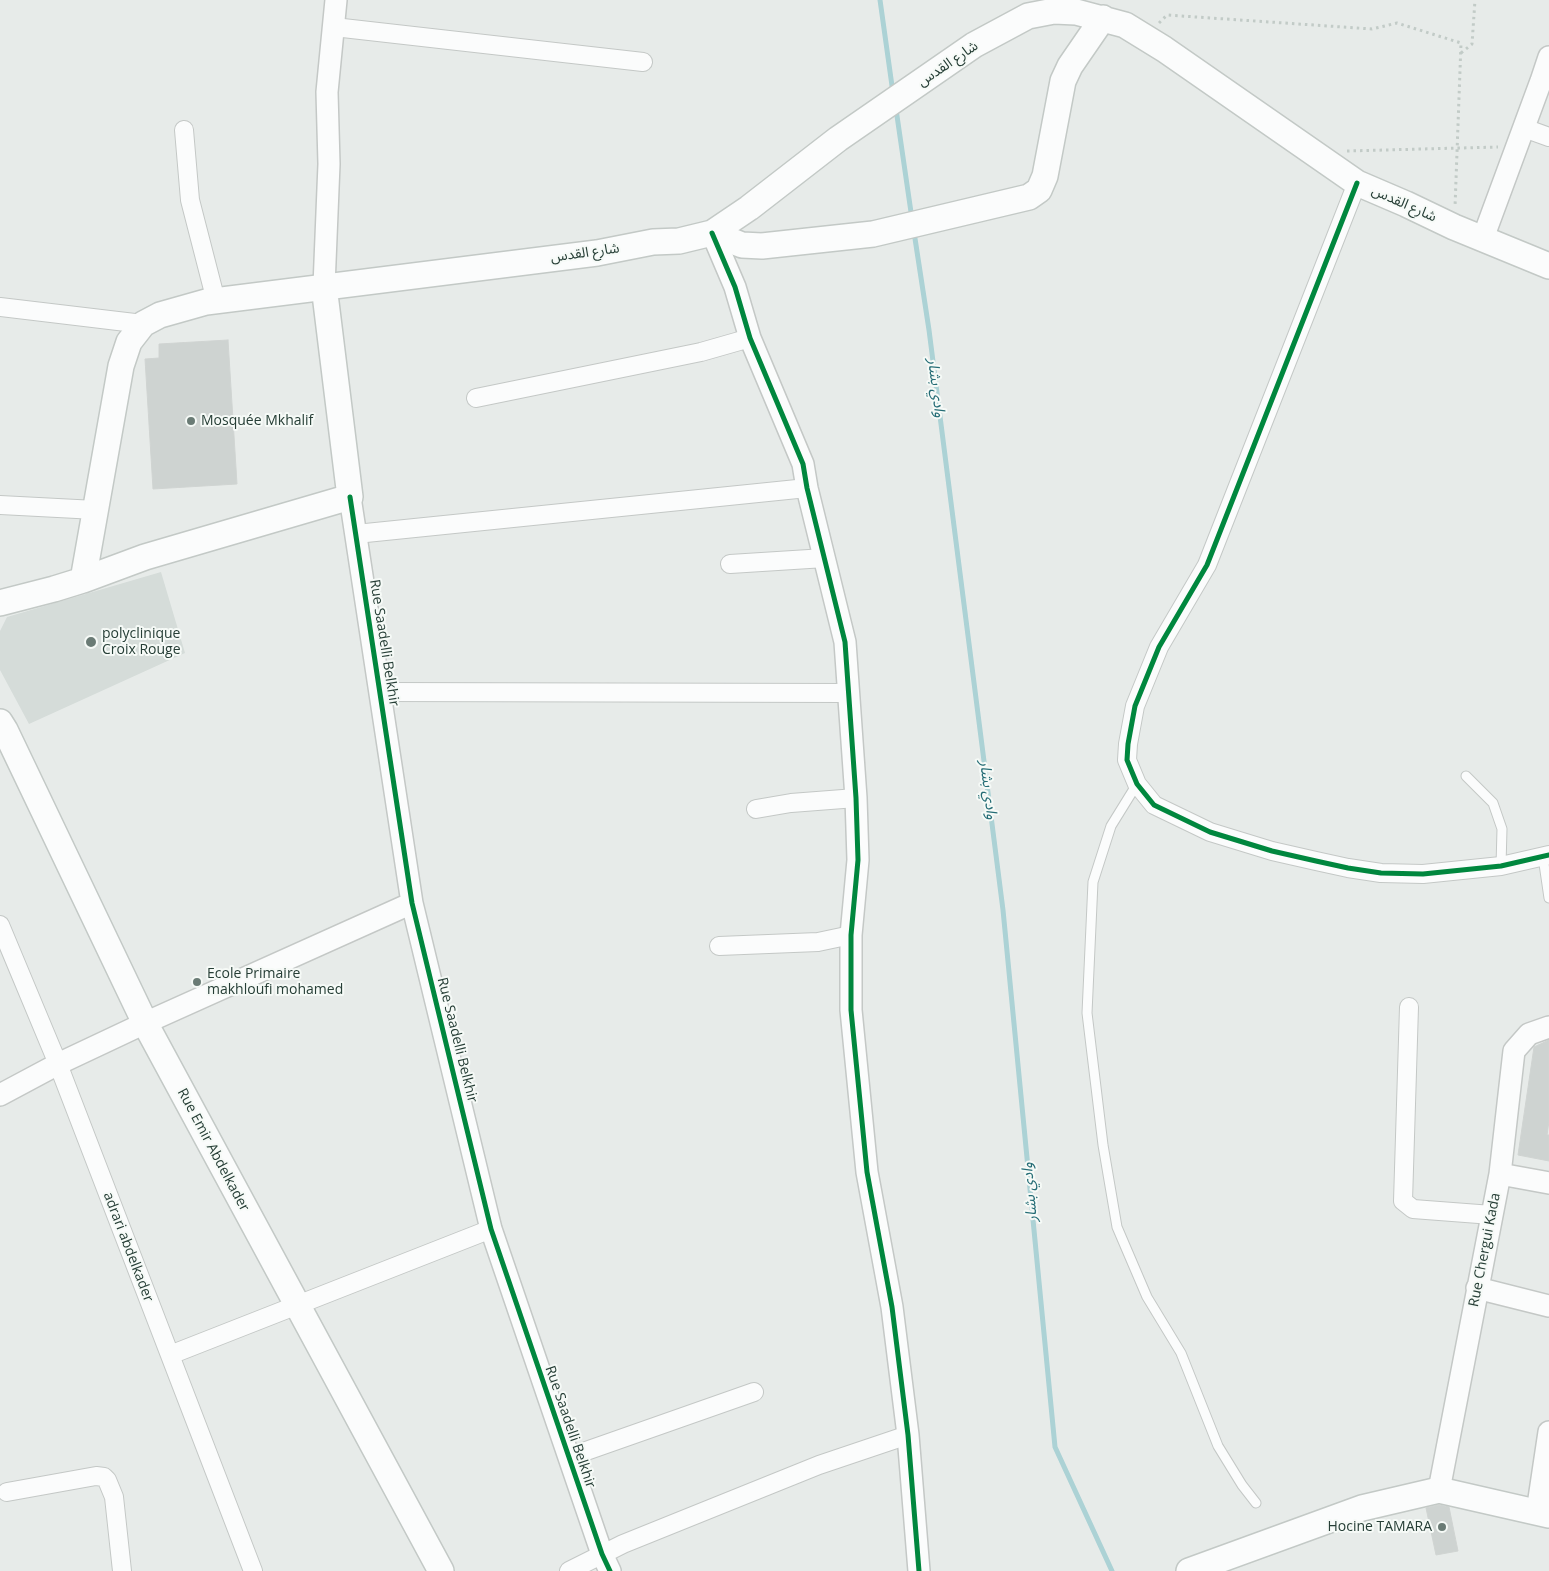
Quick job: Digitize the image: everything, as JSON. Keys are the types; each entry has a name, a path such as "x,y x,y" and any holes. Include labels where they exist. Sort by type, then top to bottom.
{"main road":[{"name":"شارع القدس","path":"143,324 160,315 216,301 597,253 654,242 679,241 712,233 838,139 974,45 1028,16 1054,11 1076,12 1125,25 1145,36 1357,183 1454,227 1549,266"},
{"path":"712,233 742,245 762,246 873,234 1029,197 1039,190 1045,176 1063,81 1070,66 1103,18"},
{"path":"0,603 83,580 145,557 350,497 324,286"},
{"path":"83,580 121,366 129,342 143,324"},
{"name":"Rue Emir Abdelkader","path":"2,728 144,1023 441,1571"},
{"path":"1197,1568 1362,1508 1439,1490 1543,1514"}],"street":[{"path":"324,286 329,164 327,92 336,0"},
{"path":"334,27 643,62"},
{"path":"1483,238 1549,56"},
{"path":"1524,128 1549,137"},
{"path":"184,130 190,200 216,301"},
{"path":"1357,183 1207,565 1159,647 1135,706 1127,760 1137,784 1154,805 1210,832 1272,851 1348,868 1423,874 1501,866 1546,856"},
{"path":"712,233 735,287 750,338 803,464 807,488 845,642 856,798 858,860 850,935 851,1010 867,1172 892,1307 908,1435 919,1571"},
{"path":"0,307 143,324"},
{"path":"476,398 701,352 750,338"},
{"path":"356,534 807,488"},
{"name":"Rue Saadelli Belkhir","path":"350,497 412,903 491,1229 606,1562"},
{"path":"0,505 96,510"},
{"path":"730,564 825,558"},
{"path":"380,692 848,693"},
{"path":"756,809 791,803 856,798"},
{"path":"0,1095 58,1064 144,1023 412,903"},
{"name":"adrari abdelkader","path":"0,925 58,1064 253,1571"},
{"path":"719,946 818,942 850,935"},
{"path":"1409,1007 1403,1201 1414,1209 1492,1215"},
{"name":"Rue Chergui Kada","path":"1439,1490 1500,1174 1514,1051 1529,1034 1549,1027"},
{"path":"1500,1174 1549,1183"},
{"path":"170,1355 491,1229"},
{"path":"1477,1288 1549,1306"},
{"path":"569,1457 754,1392"},
{"path":"1543,1514 1549,1432"},
{"path":"569,1571 606,1562 623,1544 820,1465 908,1435"},
{"path":"7,1492 96,1476 104,1477 114,1498 122,1571"}],"lane":[{"path":"1466,776 1492,803 1502,829 1501,866"},
{"path":"1137,784 1111,826 1093,882 1087,1013 1106,1163 1117,1227 1147,1297 1181,1353 1218,1446 1242,1485 1256,1503"},
{"path":"1546,856 1549,898"}],"path":[{"path":"1461,54 1472,44 1475,0"},
{"path":"1145,36 1167,15 1372,29 1397,23 1461,43 1454,227"},
{"path":"1324,161 1331,152 1499,147"}],"shaded area":[{"name":"polyclinique Croix Rouge","path":"161,572 185,653 29,724 0,670 0,631 7,617"}],"building":[{"name":"Mosquée Mkhalif","path":"228,340 237,484 153,489 145,359 159,358 159,344"},
{"path":"1549,1040 1549,1121 1547,1135 1549,1135 1549,1161 1518,1155 1534,1047"},
{"name":"Hocine TAMARA","path":"1439,1505 1449,1507 1458,1551 1436,1555 1426,1508"}],"waterway":[{"name":"وادي بشار","path":"880,0 893,93"},
{"name":"وادي بشار","path":"896,109 912,219"},
{"name":"وادي بشار","path":"914,232 929,330 1003,910 1055,1447 1112,1571"}],"cycle path":[{"path":"1357,183 1207,565 1159,647 1135,706 1127,760 1137,784 1154,805 1210,832 1272,851 1316,861 1381,873 1423,874 1501,866 1549,855"},
{"path":"712,233 735,287 750,338 803,464 807,488 845,642 856,798 858,860 851,935 851,1010 867,1172 892,1307 908,1435 919,1571"},
{"path":"350,497 412,903 491,1229 602,1554 610,1571"}],"place":[{"name":"Mosquée Mkhalif","path":"191,421"},
{"name":"polyclinique Croix Rouge","path":"91,642"},
{"name":"Ecole Primaire makhloufi mohamed","path":"197,982"},
{"name":"Hocine TAMARA","path":"1442,1527"}]}
